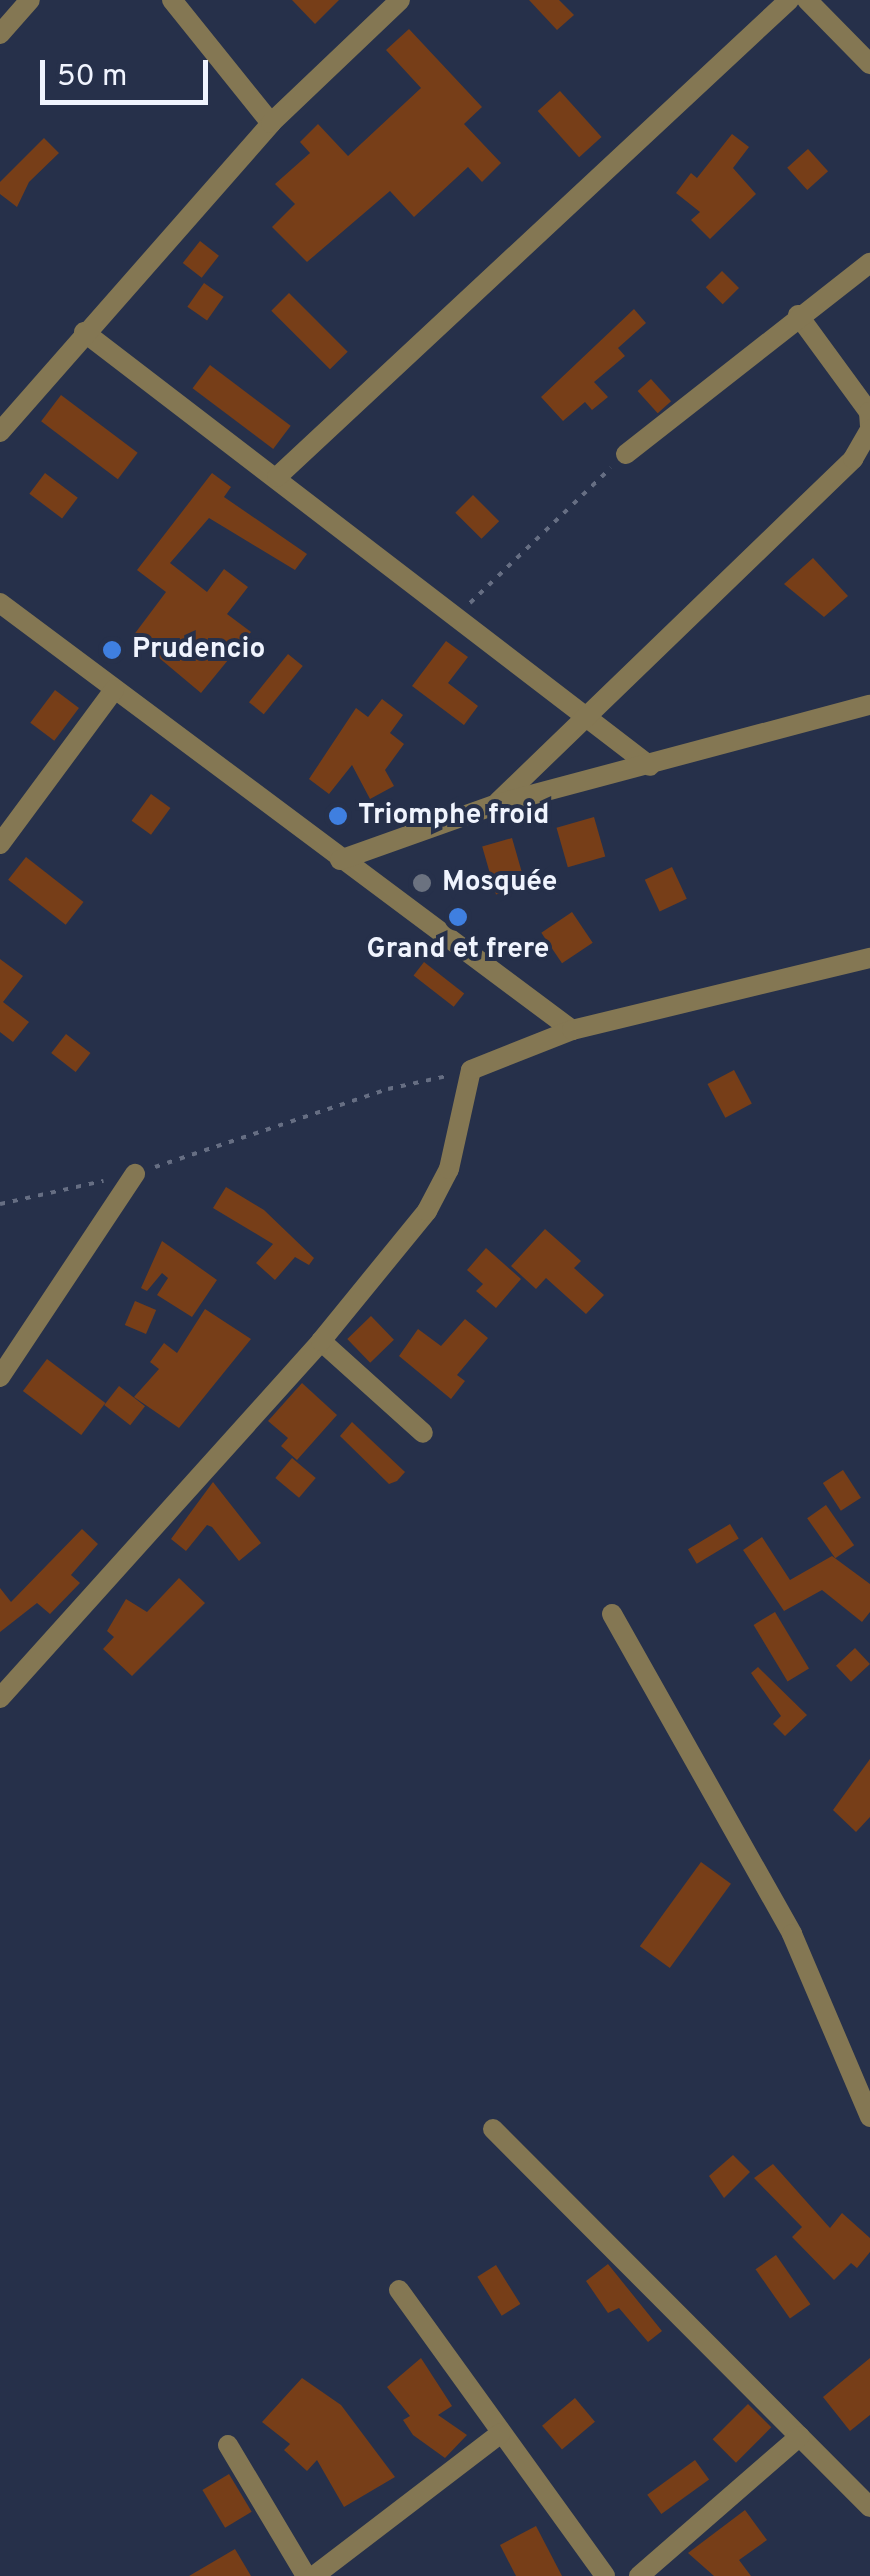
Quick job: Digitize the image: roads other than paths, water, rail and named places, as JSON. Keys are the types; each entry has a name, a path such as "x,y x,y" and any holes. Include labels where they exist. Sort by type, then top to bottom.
{"street":[{"path":"0,34 30,0"},
{"path":"172,0 271,123"},
{"path":"0,432 271,123 400,0"},
{"path":"277,477 789,0"},
{"path":"807,0 870,64"},
{"path":"626,454 870,263"},
{"path":"497,804 853,459 870,427 868,412 798,316"},
{"path":"84,332 588,712 650,766"},
{"path":"0,603 572,1030"},
{"path":"0,844 114,690"},
{"path":"340,860 497,804 870,706"},
{"path":"0,1698 321,1341 440,1190 471,1070 572,1030 870,958"},
{"path":"0,1377 135,1174"},
{"path":"321,1341 422,1434"},
{"path":"612,1614 792,1934 870,2117"},
{"path":"494,2129 870,2506"},
{"path":"399,2290 604,2576"},
{"path":"314,2576 501,2433"},
{"path":"647,2573 800,2436"},
{"path":"228,2445 306,2576"}],"place":[{"name":"Prudencio","path":"112,650"},
{"name":"Triomphe froid","path":"338,816"},
{"name":"Mosquée","path":"422,883"},
{"name":"Grand et frere","path":"458,917"}]}
